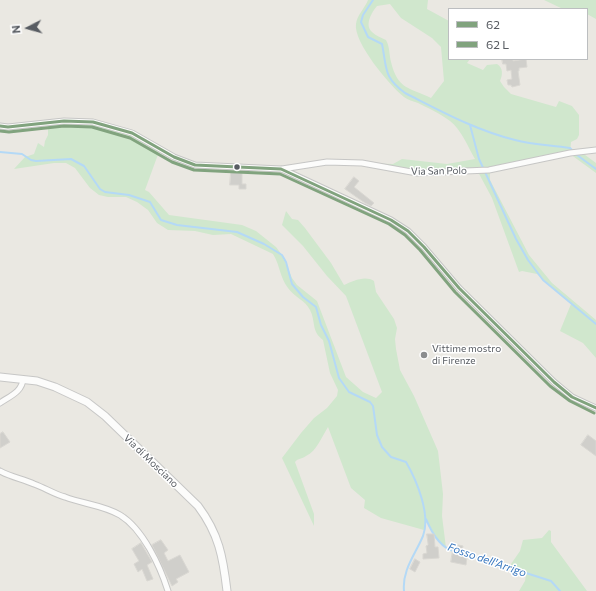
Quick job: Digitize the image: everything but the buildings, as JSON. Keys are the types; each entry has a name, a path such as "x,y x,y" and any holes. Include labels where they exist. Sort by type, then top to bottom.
{"main road":[{"name":"Via di Mosciano","path":"0,377 23,378 55,387 87,402 105,416 198,506 206,517 214,531 224,564 227,591"}],"street":[{"path":"0,126 8,127 64,121 93,122 132,133 174,157 195,165 281,169 292,173 391,220 408,231 424,247 459,288 554,382 572,397 596,408"},
{"name":"Via San Polo","path":"281,169 327,162 362,163 417,173 490,170 596,150"},
{"path":"0,402 17,392 21,387 23,378"},
{"path":"0,471 13,478 33,483 65,498 104,508 120,516 132,525 142,538 163,574 168,591"}],"green space":[{"path":"368,0 428,0 427,9 448,20 448,60 469,60 467,63 483,70 487,65 497,64 502,71 500,81 511,94 556,107 559,101 572,106 579,115 579,135 577,139 571,142 570,153 581,152 596,163 596,173 570,154 490,170 490,180 529,255 552,283 596,320 596,358 583,343 560,331 571,304 537,274 522,271 519,272 492,198 477,170 417,173 362,163 393,164 402,159 447,164 475,159 461,133 454,124 439,114 404,97 382,74 360,41 356,24 359,15","holes":["390,4 401,18 432,38 441,47 444,81 431,98 405,86 397,78 390,59 386,40 377,36 370,29 369,22 371,15 377,6"]},
{"path":"544,0 596,0 596,19 588,15 588,8 561,8"},
{"path":"93,122 132,133 160,149 145,190 149,192 169,215 242,225 256,231 276,247 282,255 292,278 297,285 317,301 346,377 363,392 376,398 382,392 346,296 327,276 303,246 282,225 286,211 292,219 298,220 305,228 331,263 344,285 355,280 370,279 374,281 376,292 394,319 397,328 395,339 400,370 414,396 438,451 443,494 442,516 446,548 434,534 426,518 424,530 381,518 364,508 365,500 351,488 328,427 313,451 295,462 314,514 314,526 282,458 314,418 327,408 337,396 338,390 330,373 323,340 319,337 315,330 310,310 290,291 285,284 273,254 231,234 213,235 195,231 168,230 157,223 148,210 137,202 126,197 108,197 99,195 90,188 75,168 66,163 54,163 14,169 25,157 34,154 38,143 44,147 48,135 48,123"},
{"path":"549,530 551,531 551,542 587,591 519,591 525,581 526,575 512,572 509,567 520,551 523,540 542,538"}],"waterway":[{"path":"373,0 363,15 361,22 368,37 382,44 389,77 405,93 458,120 500,136 529,143 570,148 596,169"},
{"path":"470,125 479,159 516,239 528,260 543,280 596,324"},
{"path":"0,152 22,154 31,160 36,161 71,159 84,166 100,189 105,192 129,195 150,202 161,220 177,225 237,232 264,244 282,255 286,262 292,284 303,297 316,307 321,325 329,341 339,378 349,392 370,402 373,406 377,435 382,447 391,457 406,462 422,498 425,528 423,536 407,569 404,591"},
{"name":"Fosso dell'Arrigo","path":"426,519 433,534 440,543 454,551"},
{"name":"Fosso dell'Arrigo","path":"460,552 551,581 560,591"}],"transit line":[{"name":"62","path":"0,126 8,127 64,121 93,122 132,133 174,157 195,165 281,169 391,220 408,231 424,247 459,288 554,382 572,397 596,408"},
{"path":"0,131 9,132 64,126 92,127 130,138 172,162 194,170 280,174 389,224 405,235 420,250 455,292 550,386 570,401 594,413"}],"place":[{"name":"Vittime mostro di Firenze","path":"424,355"}]}
